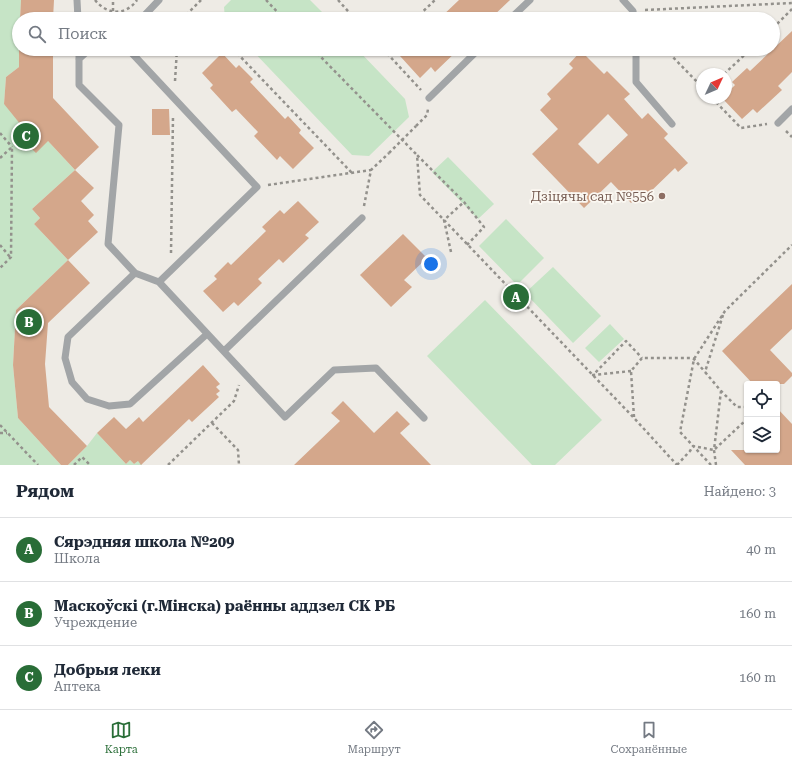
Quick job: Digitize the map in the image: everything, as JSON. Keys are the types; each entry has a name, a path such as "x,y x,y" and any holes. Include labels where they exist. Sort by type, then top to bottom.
{"lane":[{"path":"77,0 78,12"},
{"path":"148,12 159,0"},
{"path":"517,12 530,0"},
{"path":"623,0 633,11"},
{"path":"79,56 79,85 119,125 108,244 135,273 159,282 285,417 334,370 376,368 424,418"},
{"path":"79,60 83,56"},
{"path":"135,56 258,186 159,282"},
{"path":"429,98 472,56"},
{"path":"636,56 636,82 672,124"},
{"path":"778,123 792,109"},
{"path":"224,351 362,218"},
{"path":"135,273 68,337 65,358 72,382 87,399 109,406 130,404 207,334"}],"path":[{"path":"95,0 107,10 113,11 123,10 130,7 137,0"},
{"path":"113,0 113,11"},
{"path":"189,12 201,0"},
{"path":"266,0 277,12"},
{"path":"338,0 349,12"},
{"path":"422,12 435,0"},
{"path":"633,11 792,3"},
{"path":"780,21 792,10"},
{"path":"171,270 173,96 176,56"},
{"path":"240,56 352,173"},
{"path":"320,56 464,202 484,227 467,245"},
{"path":"258,186 371,170 389,153 427,115 429,98 390,56"},
{"path":"672,56 696,81"},
{"path":"730,68 743,56"},
{"path":"718,104 741,128 778,123"},
{"path":"0,133 12,147 11,257 0,268"},
{"path":"0,158 12,147"},
{"path":"417,155 420,195 467,245 634,418 677,465 693,446"},
{"path":"362,218 371,170"},
{"path":"444,220 464,202"},
{"path":"444,220 450,252"},
{"path":"0,245 11,257"},
{"path":"711,465 680,432 694,359 725,310 792,245"},
{"path":"705,372 725,310"},
{"path":"592,375 626,341 642,358 694,359 737,407 744,407"},
{"path":"634,418 631,371 642,358"},
{"path":"592,375 631,371"},
{"path":"168,465 234,401 243,373"},
{"path":"716,465 714,450 722,391"},
{"path":"714,450 744,422"},
{"path":"212,423 238,450 239,465"},
{"path":"0,425 38,465"},
{"path":"0,433 8,433"},
{"path":"693,446 714,450"},
{"path":"74,465 82,457 90,465"}],"green space":[{"path":"0,0 21,0 20,12 12,12 12,56 19,56 19,67 6,77 4,104 48,141 75,170 32,209 40,218 34,224 68,260 16,310 13,365 18,418 61,465 0,465"},
{"path":"231,0 310,0 322,12 224,12 224,7"},
{"path":"258,56 364,56 405,99 409,117 369,156 352,155"},
{"path":"448,157 494,204 478,219 432,172"},
{"path":"506,219 544,258 517,285 479,246"},
{"path":"553,267 601,316 573,343 525,293"},
{"path":"485,300 602,420 555,465 532,465 427,356"},
{"path":"610,324 624,339 599,362 585,348"},
{"path":"97,433 126,464 130,460 134,464 138,461 142,465 68,465 87,446"}],"building":[{"path":"21,0 54,0 53,12 20,12"},
{"path":"459,0 510,0 497,12 446,12"},
{"path":"792,31 792,72 778,86 782,90 757,113 753,109 742,119 728,104 732,104 732,88 735,85 732,82 747,68 750,71 766,56 780,56 780,42"},
{"path":"19,56 53,56 53,98 99,147 75,170 48,141 36,153 21,138 21,125 4,104 6,77 19,67"},
{"path":"219,56 225,56 236,68 239,65 253,79 250,82 285,119 288,116 301,130 299,133 314,148 293,169 280,156 277,160 254,136 258,132 236,109 232,112 210,88 213,85 202,73"},
{"path":"400,56 452,56 435,72 431,67 420,78"},
{"path":"576,56 586,56 604,74 607,71 630,94 624,99 642,119 648,113 668,134 664,138 688,163 678,172 675,168 646,196 642,192 631,203 611,182 584,208 532,154 558,129 540,110 551,99 547,94 573,68 569,64","holes":["608,114 628,135 598,164 578,144"]},
{"path":"152,109 169,109 170,135 152,135"},
{"path":"75,170 94,188 81,201 94,215 88,221 98,232 68,260 34,224 40,218 32,209"},
{"path":"298,201 319,222 305,235 309,238 283,263 279,259 258,279 262,283 238,306 234,302 223,312 203,291 217,279 214,276 228,262 231,265 266,231 262,227 280,210 284,214"},
{"path":"403,234 427,258 404,280 412,287 391,307 360,275"},
{"path":"68,260 90,283 48,323 45,364 49,407 87,446 68,465 61,465 18,418 13,365 16,310"},
{"path":"792,284 792,329 770,350 792,373 792,376 784,384 780,384 780,381 750,381 722,351"},
{"path":"203,365 220,384 216,387 220,391 216,394 219,397 192,422 189,419 141,465 138,461 134,464 130,460 126,464 97,433 114,417 126,429 139,417 143,422"},
{"path":"343,401 374,433 397,411 410,424 400,433 431,465 294,465 340,421 331,413"},
{"path":"780,411 792,424 792,465 745,465 731,450 744,450 744,453 780,453"}],"place":[{"name":"Добрыя леки","path":"26,136"},
{"name":"Дзіцячы сад №556","path":"662,196"},
{"name":"Сярэдняя школа №209","path":"516,297"},
{"name":"Маскоўскі (г.Мінска) раённы аддзел СК РБ","path":"29,322"}]}
